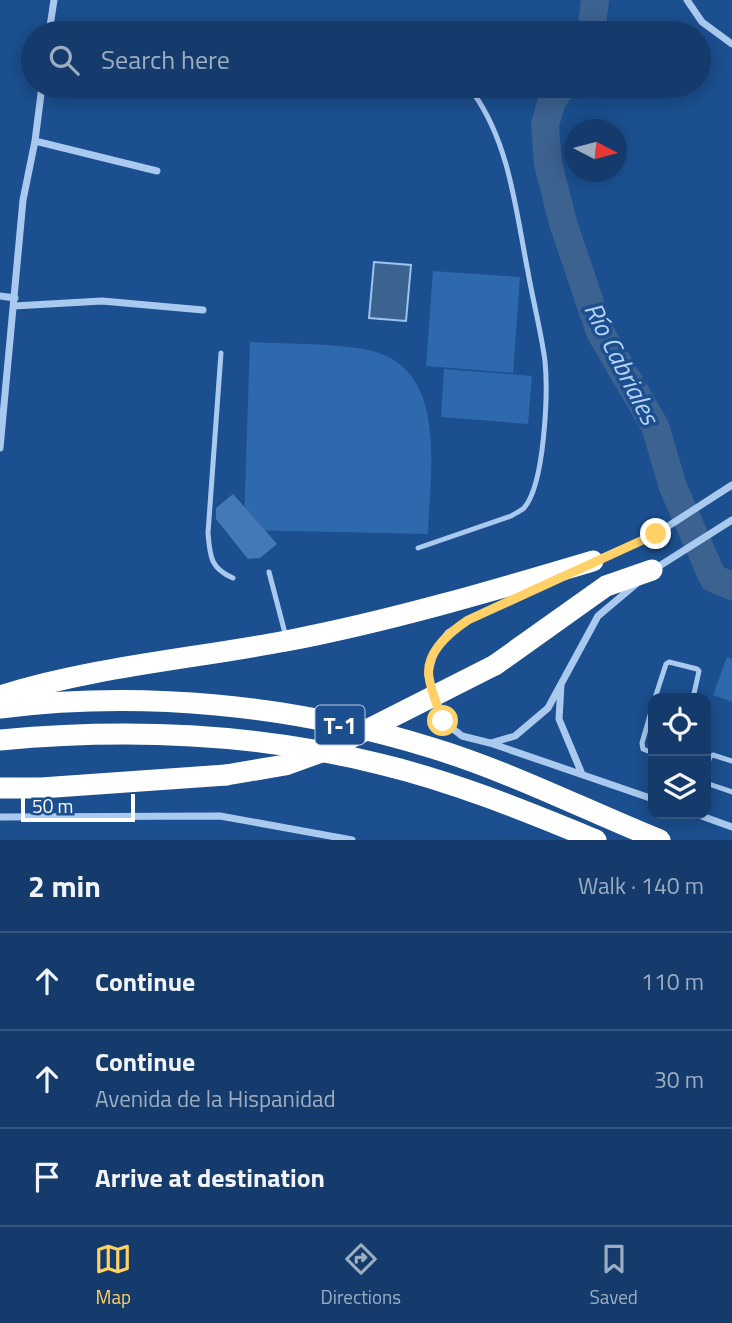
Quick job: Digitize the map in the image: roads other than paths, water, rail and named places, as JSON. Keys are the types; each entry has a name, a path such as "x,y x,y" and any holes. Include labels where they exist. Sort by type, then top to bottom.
{"highway":[{"path":"0,696 42,682 287,641 457,601 593,561"},
{"path":"0,788 41,788 226,775 285,765 327,750 495,665 606,586 652,570"},
{"name":"T-1","path":"0,708 81,701 174,702 247,709 335,724 397,738 478,764 660,840"},
{"name":"T-1","path":"0,740 85,735 159,735 287,745 423,775 517,807 596,840"}],"street":[{"path":"51,21 54,0"},
{"path":"687,0 701,21"},
{"path":"711,29 732,44"},
{"path":"0,448 23,200 40,98"},
{"path":"35,141 157,171"},
{"path":"0,296 14,302 102,301 203,310"},
{"path":"648,797 490,743 462,736 443,721 428,675 434,653 448,633 468,620 656,534 732,485"},
{"path":"490,743 515,736 548,708 598,616 652,570 732,520"},
{"path":"562,680 559,719 582,775"},
{"path":"0,817 220,816 352,840"},
{"path":"710,819 732,827"}],"lane":[{"path":"418,548 511,516 524,508 536,482 541,459 545,362 509,178 494,131 477,98"},
{"path":"221,353 208,533 212,562 221,573 233,578"},
{"path":"269,572 287,641"},
{"path":"657,693 669,662 699,671 694,693"},
{"path":"648,722 642,743 643,749 648,751"},
{"path":"711,756 732,761"},
{"path":"711,785 732,792"}],"waterway":[{"name":"Río Cabriales","path":"592,21 595,0"},
{"name":"Río Cabriales","path":"554,98 545,125 548,163 563,223 600,332 655,426 673,487 713,578 732,586"}]}
